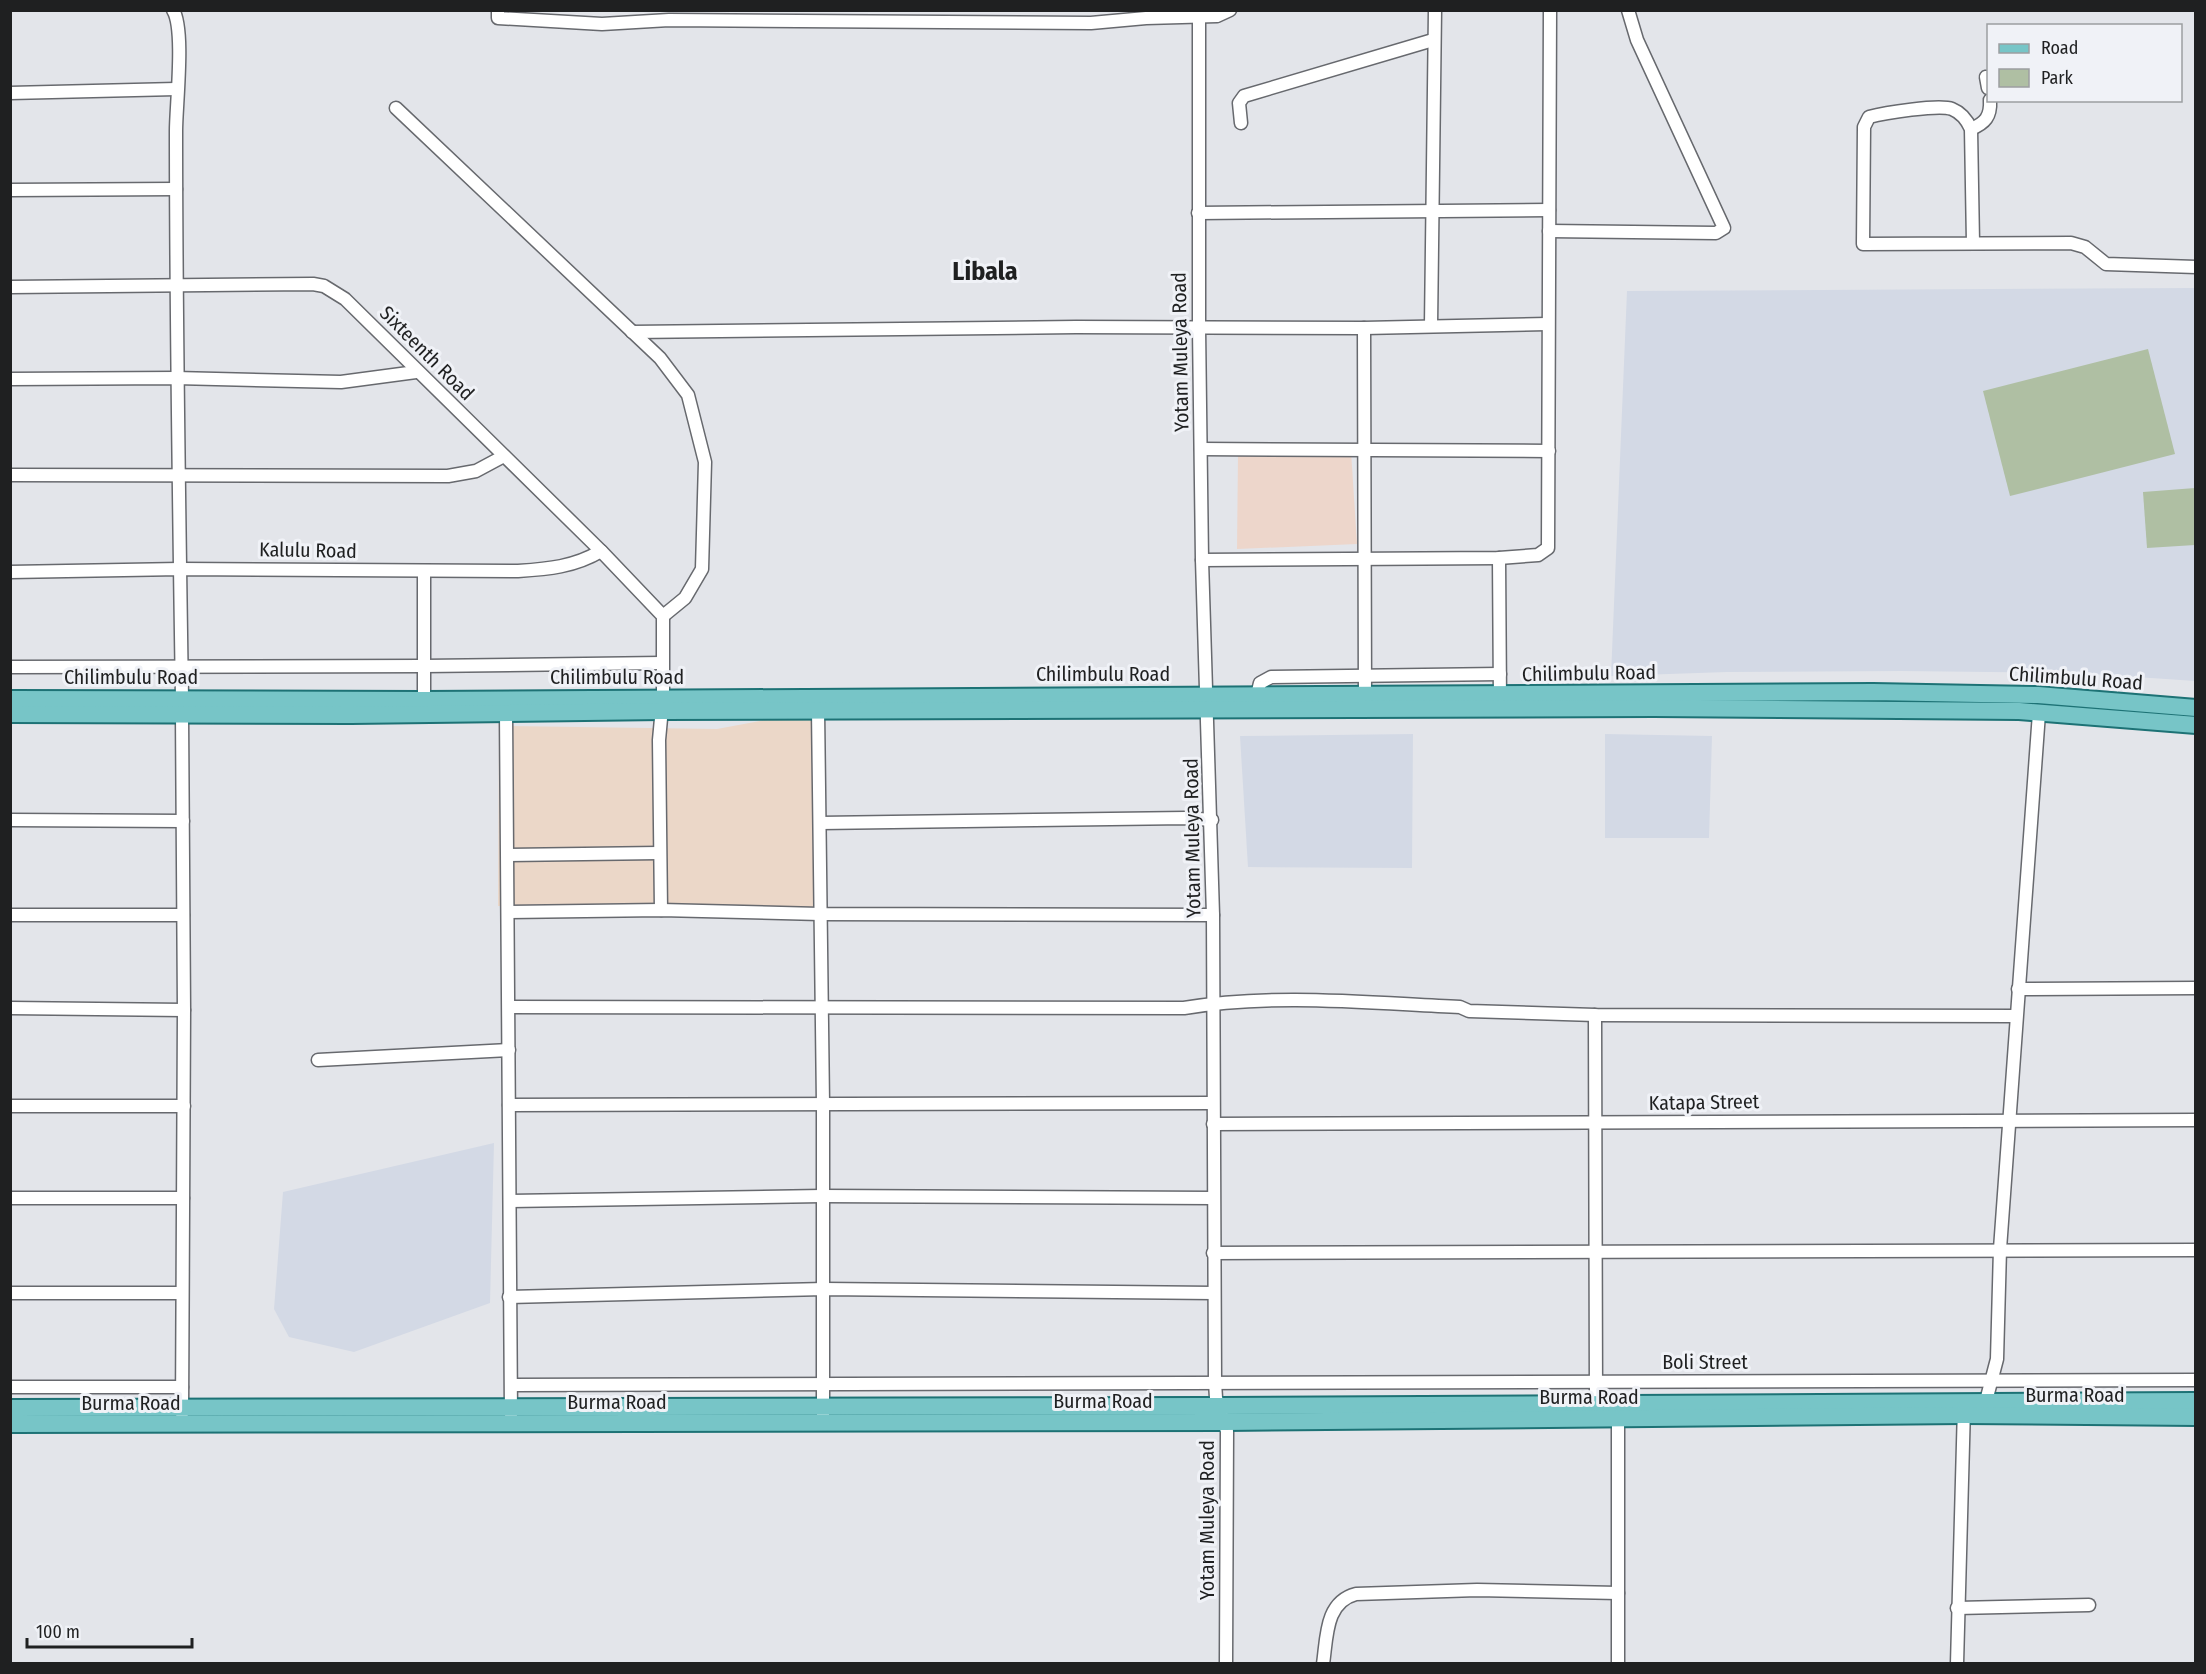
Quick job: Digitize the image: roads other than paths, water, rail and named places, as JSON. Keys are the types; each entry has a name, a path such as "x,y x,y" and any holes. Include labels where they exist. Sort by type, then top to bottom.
{"main road":[{"name":"Chilimbulu Road","path":"1500,702 1862,692 2038,695 2196,708"},
{"name":"Chilimbulu Road","path":"10,714 506,713 663,704 818,710 1208,702 1257,695 1365,702"},
{"name":"Chilimbulu Road","path":"10,699 182,698 663,704 1500,702 2039,713 2196,724"},
{"name":"Burma Road","path":"1964,1408 1986,1401 2196,1401"},
{"name":"Burma Road","path":"1222,1414 1596,1404 1618,1411"},
{"name":"Burma Road","path":"10,1408 182,1406 512,1415 1222,1414 1964,1408 2196,1417"},
{"name":"Burma Road","path":"10,1424 182,1424 512,1415"}],"street":[{"path":"174,10 178,21 180,41 176,89 176,378 182,698"},
{"path":"498,10 498,18 602,24 669,20 1091,23 1199,13 1216,16 1230,10"},
{"path":"1431,326 1435,10"},
{"path":"1202,560 1499,558 1538,555 1548,548 1547,324 1550,10"},
{"path":"1549,231 1716,233 1724,228 1637,40 1628,10"},
{"name":"Yotam Muleya Road","path":"1199,13 1199,328 1202,560 1212,820 1215,1382 1227,1440 1226,1664"},
{"path":"1241,123 1239,104 1244,96 1433,40"},
{"path":"10,93 176,89"},
{"path":"1971,129 1983,124 1989,116 1990,102"},
{"path":"396,108 660,358 688,395 705,462 702,569 685,598 663,616 663,704 659,740 661,910"},
{"path":"1973,243 1971,129 1965,118 1950,108 1905,111 1869,117 1864,136 1863,244 2071,243 2085,247 2100,261 2112,265 2196,267"},
{"path":"10,190 176,189"},
{"path":"1198,213 1549,210"},
{"name":"Sixteenth Road","path":"10,287 304,284 324,286 345,299 416,372 601,551 663,616"},
{"path":"632,332 1364,328 1547,324"},
{"path":"1364,328 1367,676 1365,702"},
{"path":"10,379 176,378 341,382 416,372"},
{"path":"1201,449 1549,451"},
{"path":"10,475 448,476 476,471 504,456"},
{"name":"Kalulu Road","path":"10,572 180,569 424,571 558,568 588,559 601,551"},
{"path":"1499,558 1500,702"},
{"path":"424,571 424,700"},
{"path":"10,667 662,663"},
{"path":"1257,695 1260,683 1271,677 1500,674"},
{"path":"818,710 823,1104 823,1415"},
{"path":"506,713 509,912 509,1297 512,1415"},
{"path":"1986,1401 1997,1359 2000,1250 2039,713"},
{"path":"182,715 184,1010 182,1424"},
{"path":"820,823 1186,818 1212,820"},
{"path":"10,820 183,821"},
{"path":"508,855 659,853"},
{"path":"509,912 661,910 820,914 1213,915"},
{"path":"10,915 183,915"},
{"path":"2018,989 2196,988"},
{"path":"509,1007 1184,1008 1213,1003 1380,1003 1461,1007 1469,1011 1595,1015 2016,1016"},
{"path":"10,1008 184,1010"},
{"path":"1595,1015 1596,1404"},
{"path":"318,1060 509,1050"},
{"path":"509,1105 1213,1103"},
{"path":"10,1106 184,1106"},
{"name":"Katapa Street","path":"1213,1124 2196,1120"},
{"path":"510,1201 822,1196 1213,1198"},
{"path":"10,1197 183,1198"},
{"path":"1213,1253 2196,1250"},
{"path":"509,1297 824,1289 1214,1293"},
{"path":"10,1293 182,1293"},
{"name":"Boli Street","path":"512,1384 2196,1380"},
{"path":"10,1387 182,1387"},
{"path":"1957,1664 1964,1408"},
{"path":"1618,1411 1618,1664"},
{"path":"1323,1664 1331,1615 1336,1604 1345,1597 1356,1594 1477,1590 1618,1593"},
{"path":"1957,1608 2089,1605"}],"district":[{"name":"Libala","path":"985,271"}]}
